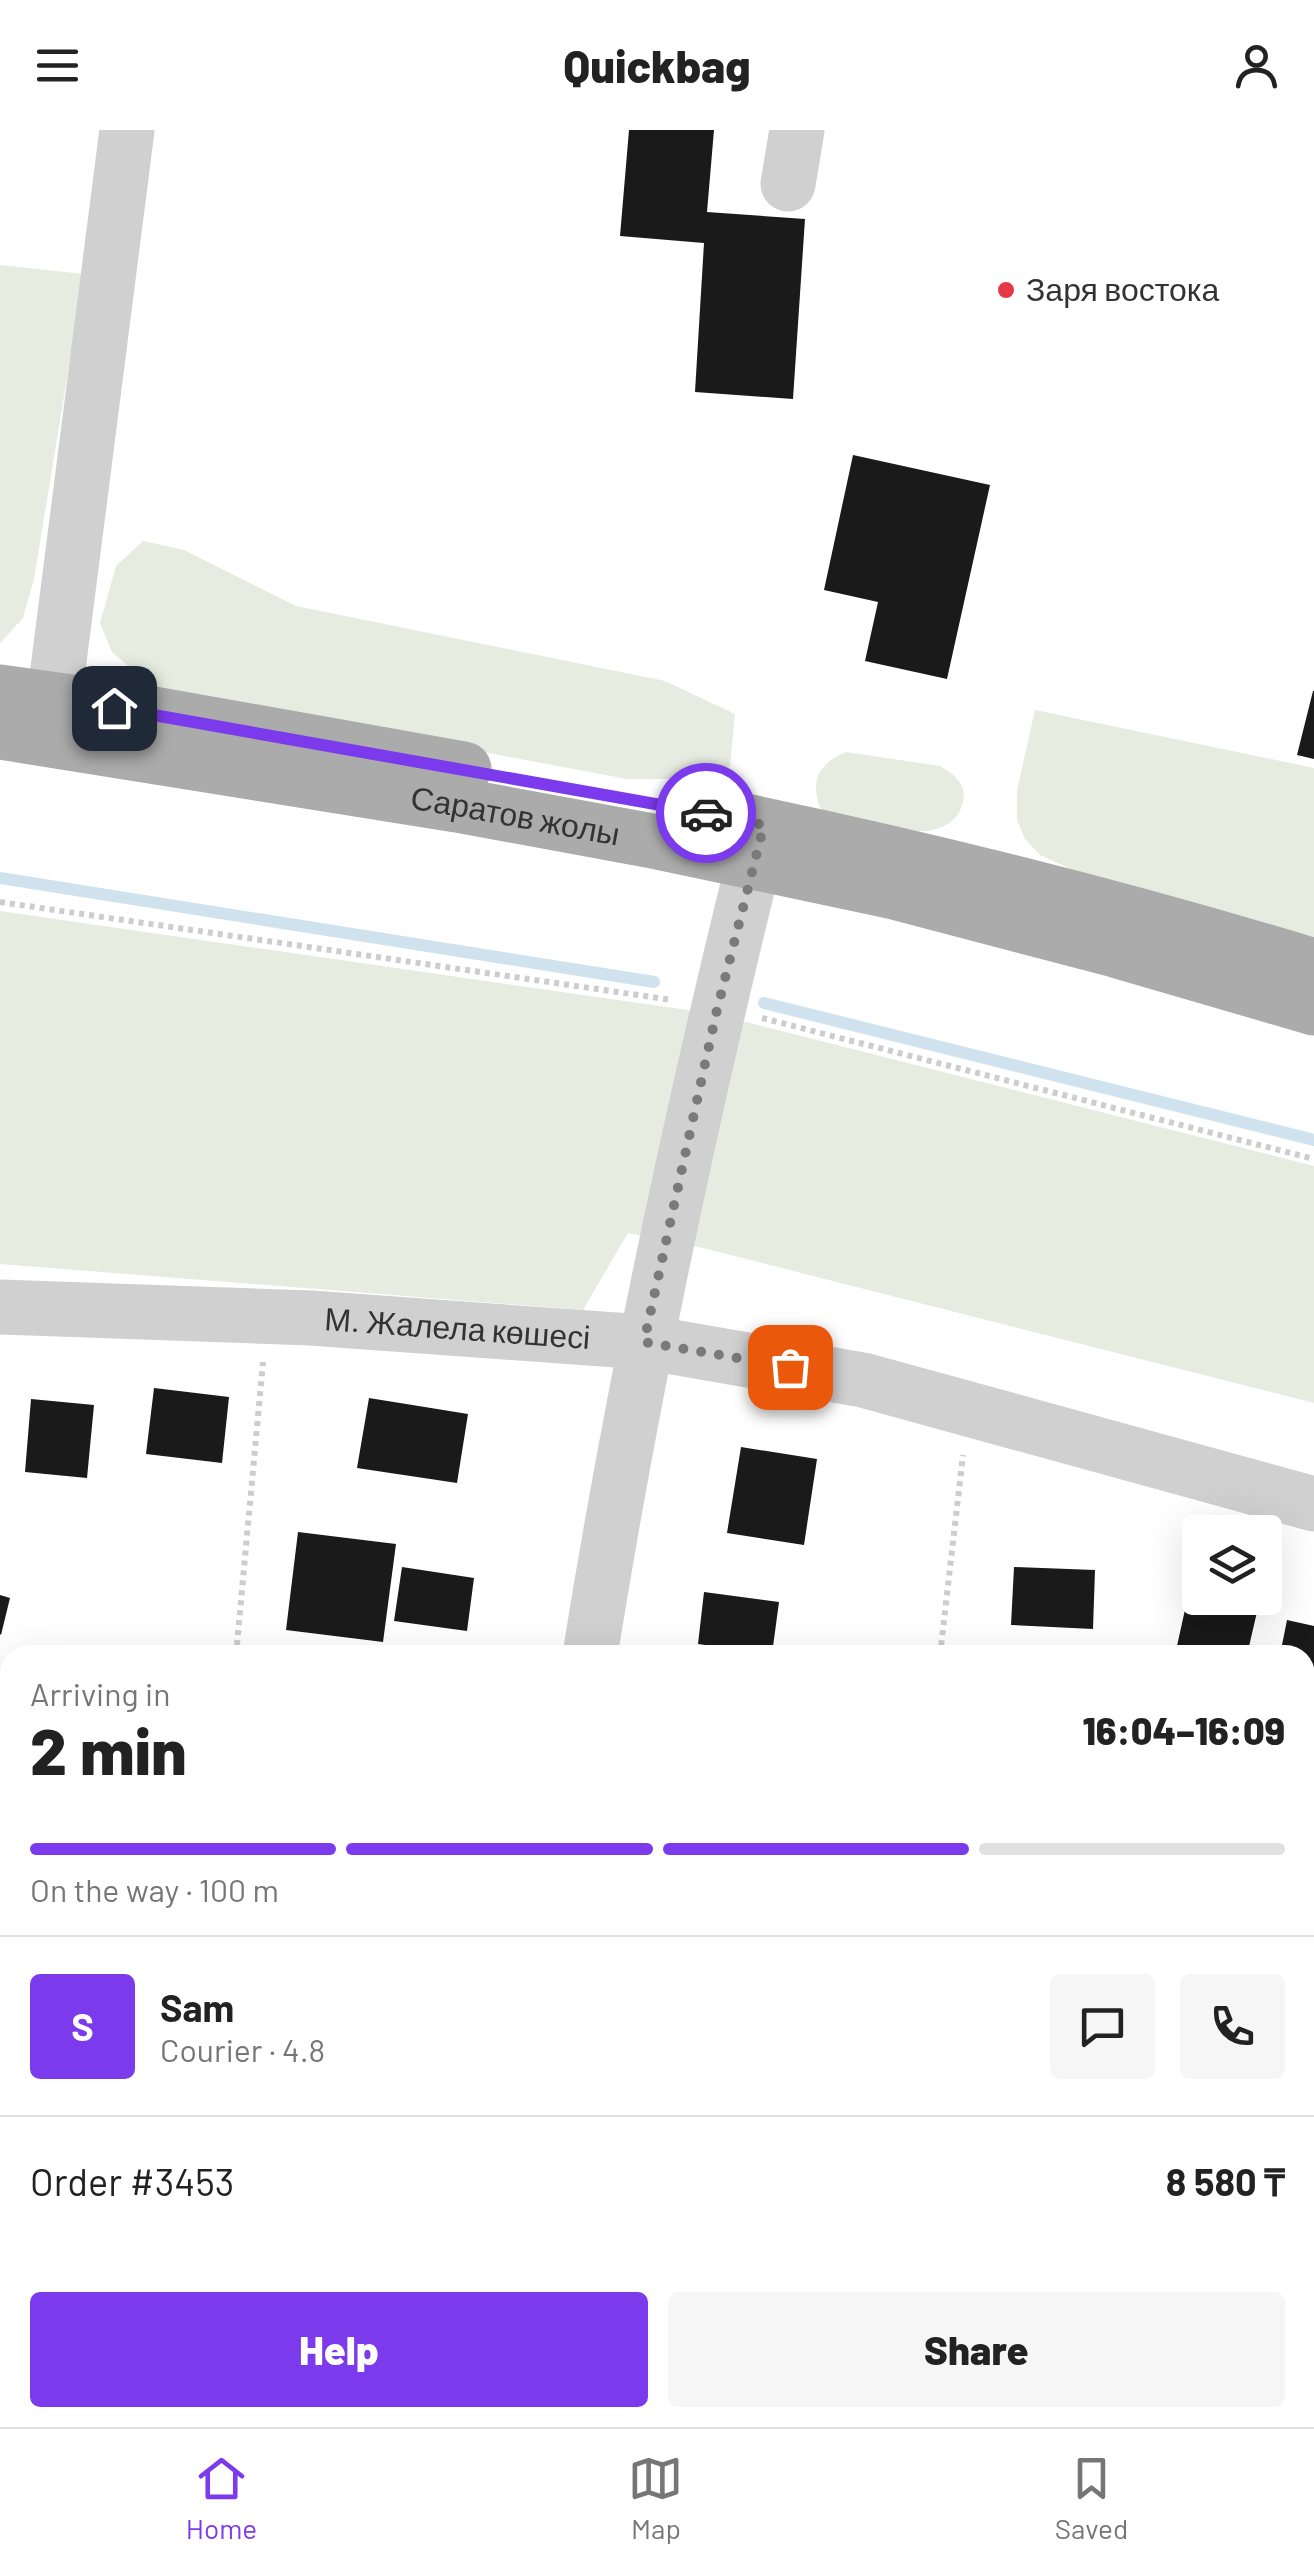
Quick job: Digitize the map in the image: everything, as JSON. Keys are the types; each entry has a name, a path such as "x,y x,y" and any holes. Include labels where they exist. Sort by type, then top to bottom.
{"main road":[{"name":"Саратов жолы","path":"0,692 310,741 759,844 908,896 1314,1008"},
{"name":"Саратов жолы","path":"0,732 457,806 759,844 1019,884 1314,966"}],"street":[{"path":"54,700 127,130"},
{"path":"788,184 797,130"},
{"path":"592,1645 644,1342 717,1006 759,844"},
{"name":"М. Жалела көшесі","path":"0,1307 267,1316 644,1342 864,1380 1314,1504"}],"path":[{"path":"0,902 717,1006 1314,1159"},
{"path":"237,1645 267,1316"},
{"path":"941,1645 968,1409"}],"shaded area":[{"path":"0,265 84,274 34,579 23,618 0,643"},
{"path":"143,541 184,550 296,606 665,681 735,714 730,766 712,779 627,779 158,691 112,652 100,623 116,566"},
{"path":"1035,710 1314,768 1314,942 1086,876 1040,855 1025,839 1017,820 1017,790"},
{"path":"846,752 940,766 961,785 963,802 954,819 940,828 921,831 878,826 821,810 816,790 819,774"},
{"path":"0,911 715,1014 1314,1166 1314,1403 703,1248 628,1233 583,1310 0,1264"}],"building":[{"path":"629,130 714,130 707,212 805,219 793,399 695,392 704,243 620,236"},
{"path":"853,455 990,485 947,679 865,661 878,602 824,590"},
{"path":"1314,691 1314,759 1297,755"},
{"path":"154,1388 229,1397 222,1463 146,1454"},
{"path":"369,1398 468,1414 457,1483 357,1468"},
{"path":"31,1399 94,1405 87,1478 25,1472"},
{"path":"741,1447 817,1459 804,1545 727,1533"},
{"path":"298,1532 396,1544 383,1642 286,1630"},
{"path":"402,1567 474,1578 467,1631 394,1621"},
{"path":"1014,1567 1095,1570 1093,1629 1011,1625"},
{"path":"704,1592 779,1602 773,1645 698,1644"},
{"path":"0,1595 10,1598 1,1635 0,1634"},
{"path":"1184,1615 1256,1615 1249,1645 1177,1645"},
{"path":"1287,1620 1314,1626 1314,1645 1282,1645"}],"waterway":[{"path":"0,878 654,982"},
{"path":"764,1003 1314,1140"}],"way so far":[{"path":"706,813 764,825 716,1014 644,1342 790,1367"}],"place":[{"name":"Заря востока","path":"1006,290"}],"route":[{"path":"114,708 706,813"}]}
